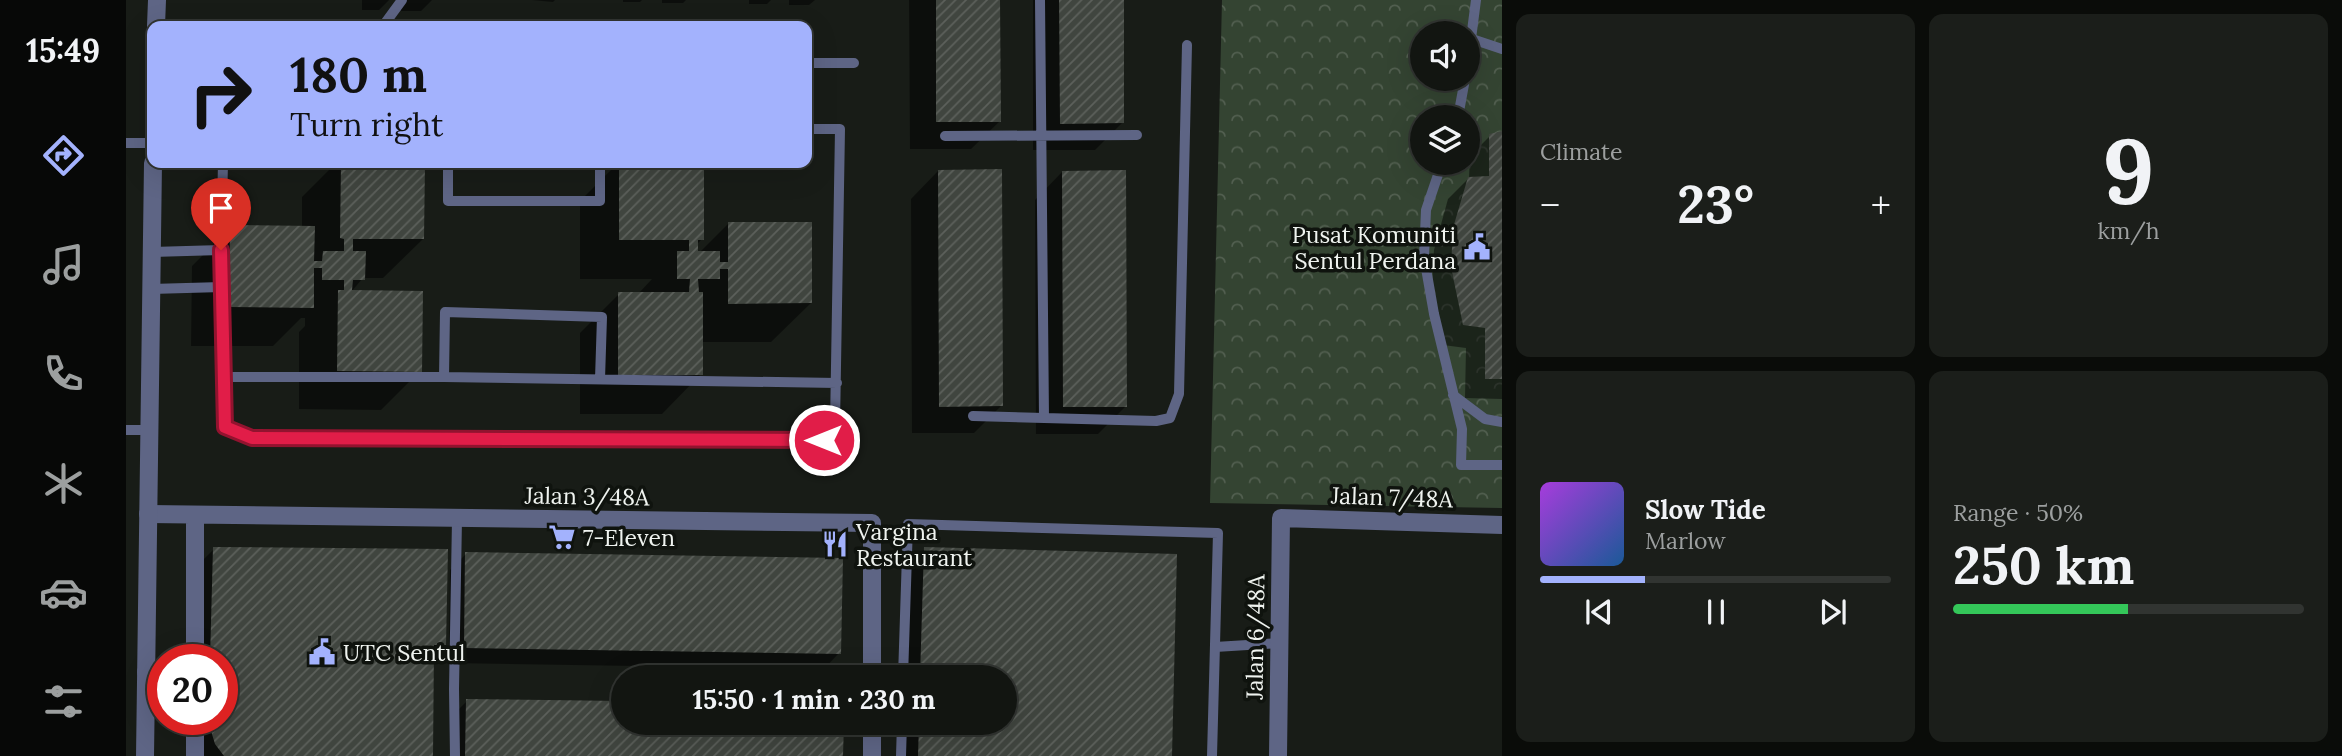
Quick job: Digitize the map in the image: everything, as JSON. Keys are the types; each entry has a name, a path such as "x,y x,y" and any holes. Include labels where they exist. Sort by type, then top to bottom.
{"street":[{"path":"156,21 157,0"},
{"path":"153,168 148,514 153,644"},
{"name":"Jalan 3/48A","path":"148,514 872,523 872,665"},
{"path":"195,515 195,644"},
{"name":"Jalan 7/48A","path":"1281,518 1502,525"},
{"name":"Jalan 6/48A","path":"1278,756 1281,518"},
{"path":"145,756 147,735"},
{"path":"195,735 195,756"},
{"path":"872,735 872,756"}],"lane":[{"path":"387,21 402,0"},
{"path":"1040,0 1045,418"},
{"path":"1474,21 1476,0"},
{"path":"1480,42 1502,49"},
{"path":"974,416 1156,421 1170,418 1179,394 1187,45"},
{"path":"812,63 853,63"},
{"path":"223,168 221,250 225,427 252,438 824,440 835,425 840,129 812,129"},
{"path":"945,136 1137,135"},
{"path":"126,143 147,143"},
{"path":"448,168 448,201 600,201 600,168"},
{"path":"1438,175 1426,210 1424,257 1434,314 1462,429 1461,465 1502,465"},
{"path":"152,251 221,250"},
{"path":"151,289 222,287"},
{"path":"444,377 445,312 602,317 600,379"},
{"path":"224,377 444,377 837,383"},
{"path":"1453,395 1485,419 1502,422"},
{"path":"126,430 149,430"},
{"path":"455,756 457,519"},
{"path":"903,665 908,524 1218,533 1212,756"},
{"path":"1215,647 1279,643"},
{"path":"901,756 902,735"}],"green space":[{"path":"1222,0 1502,0 1502,508 1210,503"}],"building":[{"path":"936,0 1000,0 1001,122 936,122"},
{"path":"1059,0 1124,0 1124,123 1060,124"},
{"name":"Pusat Komuniti Sentul Perdana","path":"1502,131 1502,379 1485,379 1485,328 1463,325 1451,267 1453,228 1468,177 1489,176 1489,134"},
{"path":"341,168 425,168 424,239 353,239 353,251 366,251 365,280 353,280 352,290 423,291 422,372 337,371 338,290 344,290 344,280 322,280 322,268 314,268 314,308 229,307 230,225 315,226 314,261 322,261 323,251 344,251 344,239 340,238"},
{"path":"619,168 704,168 704,240 698,240 698,251 720,251 720,262 728,262 728,222 812,222 812,303 728,304 728,269 720,269 720,279 698,279 699,292 703,292 703,375 618,375 618,292 689,292 690,279 677,279 677,251 689,251 689,240 619,240"},
{"path":"1002,169 1003,406 939,407 938,170"},
{"path":"1126,170 1127,407 1063,407 1062,171"},
{"name":"UTC Sentul","path":"213,547 448,549 446,645 434,645 433,756 224,756 212,735 238,735 238,644 210,644"},
{"path":"924,547 1177,554 1172,756 918,756 919,735 1017,735 1017,665 920,665"},
{"path":"465,552 843,558 841,654 464,648"},
{"path":"466,699 611,701 611,735 844,735 843,756 465,756"}],"place":[{"name":"Pusat Komuniti Sentul Perdana","path":"1477,247"},
{"name":"7-Eleven","path":"562,537"},
{"name":"Vargina Restaurant","path":"835,544"},
{"name":"UTC Sentul","path":"322,652"}],"route":[{"path":"221,250 225,427 252,438 824,440"}]}
